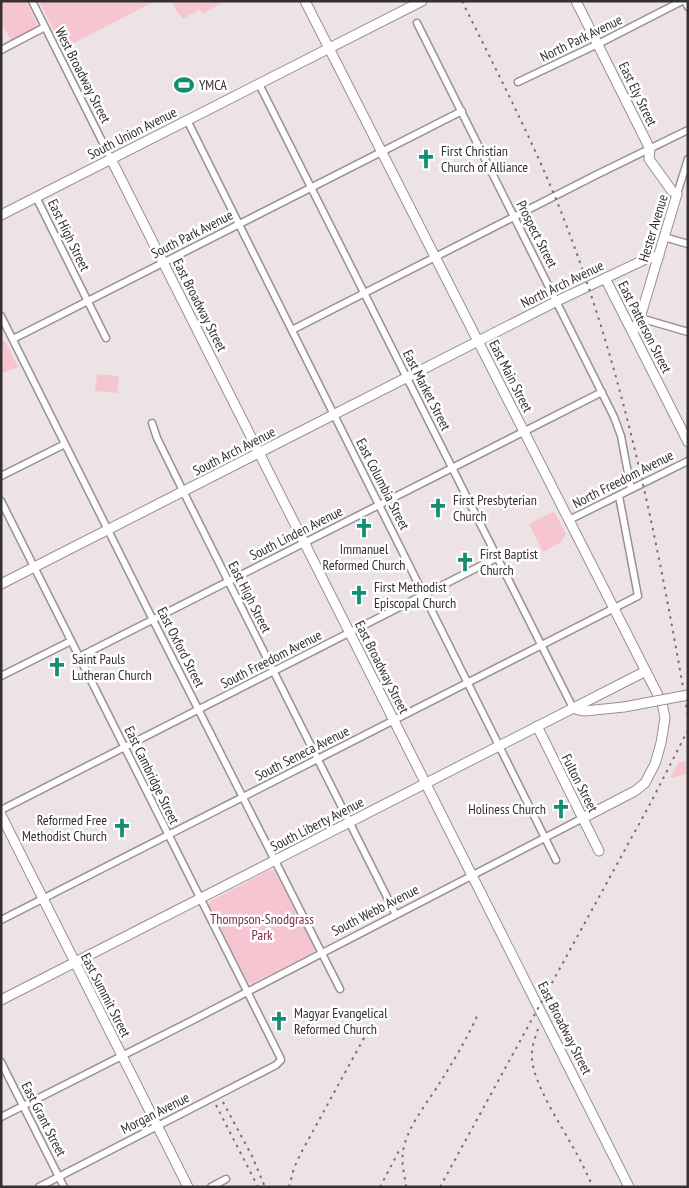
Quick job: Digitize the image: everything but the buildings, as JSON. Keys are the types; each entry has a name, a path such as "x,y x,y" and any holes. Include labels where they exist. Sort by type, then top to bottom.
{"street":[{"name":"West Broadway Street","path":"32,1 111,159"},
{"name":"East Main Street","path":"305,1 646,671 662,703 665,718"},
{"name":"South Union Avenue","path":"1,215 422,1"},
{"name":"East Ely Street","path":"576,1 650,149 650,159 672,191 677,194"},
{"path":"683,1 688,7"},
{"name":"North Park Avenue","path":"518,82 683,1"},
{"name":"Prospect Street","path":"417,23 602,392 621,434 631,489"},
{"path":"1,50 45,27"},
{"name":"East Market Street","path":"259,84 573,708"},
{"path":"382,152 462,112"},
{"name":"East Columbia Street","path":"187,120 556,860"},
{"path":"292,330 688,130"},
{"name":"South Park Avenue","path":"13,339 382,152"},
{"name":"East Broadway Street","path":"111,159 629,1187"},
{"name":"Hester Avenue","path":"633,333 640,318 688,159"},
{"name":"East High Street","path":"36,198 106,338"},
{"path":"664,237 688,244"},
{"name":"North Arch Avenue","path":"479,342 604,278 648,258 659,256"},
{"name":"East Patterson Street","path":"604,278 688,442"},
{"name":"East Oxford Street","path":"1,316 340,989"},
{"path":"640,318 688,332"},
{"name":"South Arch Avenue","path":"1,584 479,342"},
{"name":"South Linden Avenue","path":"79,657 602,392"},
{"name":"East High Street","path":"152,423 157,438 183,492 396,915"},
{"path":"1,476 65,444"},
{"name":"North Freedom Avenue","path":"569,520 688,461"},
{"name":"South Seneca Avenue","path":"1,920 638,596 619,496"},
{"name":"East Cambridge Street","path":"1,501 281,1060"},
{"name":"South Freedom Avenue","path":"1,810 498,558"},
{"path":"1,676 71,641"},
{"name":"South Liberty Avenue","path":"1,1000 646,671"},
{"path":"573,708 585,711 624,707 688,695"},
{"name":"South Webb Avenue","path":"1,1117 635,792 645,783 652,772 665,718"},
{"name":"Fulton Street","path":"537,726 599,851"},
{"name":"East Summit Street","path":"1,815 188,1187"},
{"name":"Morgan Avenue","path":"40,1187 276,1065 281,1060"},
{"name":"East Grant Street","path":"1,1062 64,1187"},
{"path":"211,1187 226,1179"}],"green space":[{"path":"1,1 26,1 38,26 11,41 1,21"},
{"path":"39,1 155,1 63,49"},
{"path":"172,1 225,1 203,14 200,9 183,19 175,9"},
{"path":"1,341 5,341 18,367 1,374"},
{"path":"97,374 119,376 117,393 95,391"},
{"path":"554,511 566,534 561,542 543,552 529,524"},
{"path":"685,761 687,774 670,778 679,762"},
{"name":"Thompson-Snodgrass Park","path":"269,870 275,871 315,948 313,953 252,984 247,982 209,906 209,902"}],"railway":[{"path":"462,1 546,175 591,293 625,412 654,533 688,716"},
{"path":"440,1187 650,804 688,730"},
{"path":"406,1187 403,1156 408,1134 418,1115 456,1057 478,1014"},
{"path":"289,1187 294,1168 301,1153 370,1027"},
{"path":"538,1029 532,1055 538,1081 593,1187"},
{"path":"223,1102 252,1156 265,1187"},
{"path":"216,1105 258,1187"},
{"path":"380,1187 401,1147"}],"place":[{"name":"YMCA","path":"184,85"},
{"name":"First Christian Church of Alliance","path":"426,159"},
{"name":"First Presbyterian Church","path":"438,508"},
{"name":"Immanuel Reformed Church","path":"364,528"},
{"name":"First Baptist Church","path":"465,562"},
{"name":"First Methodist Episcopal Church","path":"359,595"},
{"name":"Saint Pauls Lutheran Church","path":"57,667"},
{"name":"Holiness Church","path":"561,809"},
{"name":"Reformed Free Methodist Church","path":"122,828"},
{"name":"Magyar Evangelical Reformed Church","path":"279,1021"}]}
